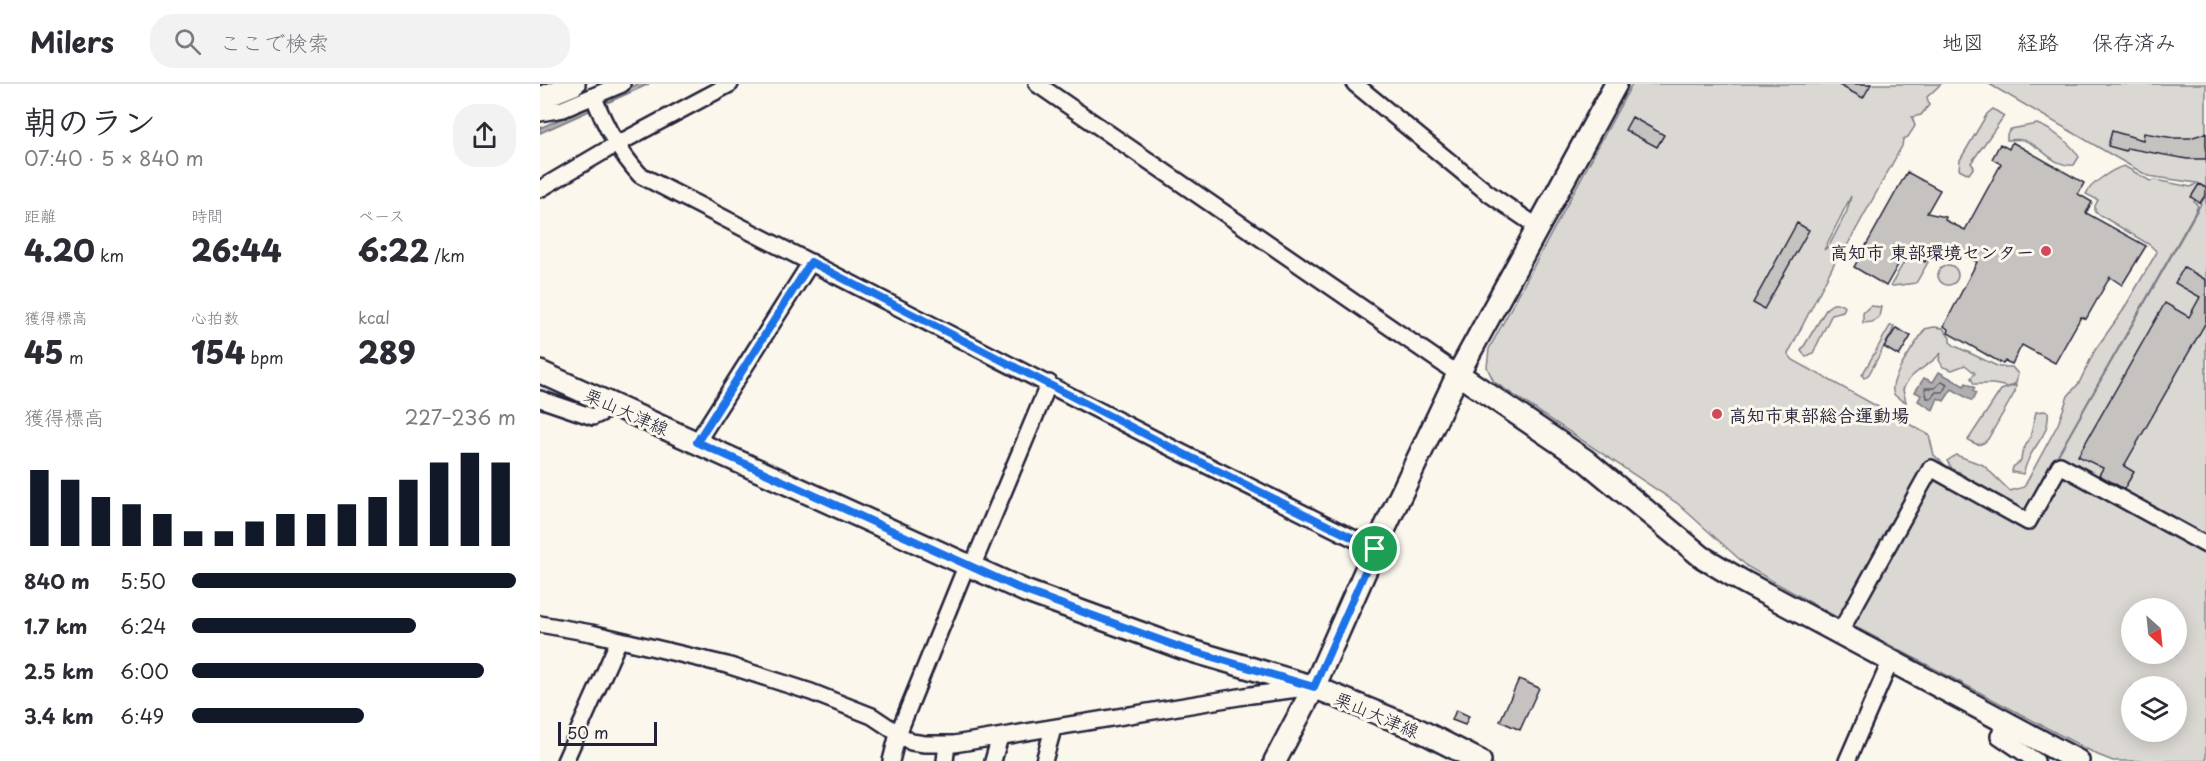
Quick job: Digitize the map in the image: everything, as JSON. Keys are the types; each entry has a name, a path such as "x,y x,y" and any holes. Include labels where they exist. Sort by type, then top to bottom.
{"street":[{"path":"540,98 574,84"},
{"path":"540,113 597,103 622,84"},
{"path":"540,189 730,84"},
{"path":"1037,84 1586,460 1702,556 1742,580 2078,761"},
{"path":"1356,84 1488,193 1529,221 1539,225"},
{"path":"1275,761 1314,687 1375,549 1458,374 1616,84"},
{"path":"597,103 618,144 640,175 1164,444 1375,549"},
{"path":"697,442 811,262"},
{"name":"栗山大津線","path":"540,372 1025,591 1182,648 1314,687 1420,731 1480,761"},
{"path":"891,761 898,734 1049,383"},
{"path":"540,399 592,417 616,406"},
{"path":"1840,632 1931,468 2028,522 2060,465 2206,545"},
{"path":"540,624 727,665 811,692 872,716 911,742 925,744 947,744 1000,737 1251,695 1314,687"},
{"path":"565,761 620,640"},
{"path":"1847,761 1891,660"},
{"path":"2009,723 1999,736 2036,761"},
{"path":"1044,761 1053,729"},
{"path":"993,761 1000,737"},
{"path":"945,761 947,744"}],"shaded area":[{"name":"高知市東部総合運動場","path":"1632,84 1941,84 1927,97 1929,105 1921,115 1912,117 1915,126 1908,137 1903,139 1902,146 1848,244 1842,248 1788,354 1793,360 1929,435 1934,455 1954,473 1961,476 1960,472 1953,470 1947,461 1956,455 1983,465 2010,491 2024,487 2058,424 2068,396 2079,383 2095,350 2122,312 2157,252 2150,245 2095,212 2098,200 2086,194 2092,185 2124,166 2150,181 2191,187 2197,183 2148,176 1989,84 2206,84 2206,191 2194,201 2198,206 2194,214 2026,511 2013,505 2026,512 2206,195 2206,761 2113,761 1831,614 1748,567 1677,503 1494,382 1487,367 1489,349","holes":["1851,196 1847,211 1829,246 1824,250"]},
{"path":"1993,109 2004,116 1971,163 1974,167 1969,174 1959,169 1960,160 1987,114"},
{"path":"2037,124 2055,133 2071,147 2079,157 2074,165 2054,160 2024,140 2007,140 2007,134 2011,129"},
{"path":"1916,241 1922,251 1931,257 1916,283 1891,285"},
{"path":"1948,265 1955,268 1958,275 1955,282 1948,285 1941,282 1938,275 1941,268"},
{"path":"1833,304 1845,307 1843,311 1832,314 1813,353 1806,357 1801,351 1827,308"},
{"path":"1870,306 1881,307 1879,317 1872,322 1863,323 1863,313"},
{"path":"1890,326 1894,326 1892,332 1869,374 1864,378 1862,375"},
{"path":"1943,328 1950,342 1955,346 1999,367 2012,367 2018,374 2016,383 2009,387 1974,384 1971,378 1975,373 1965,365 1952,370 1943,367 1939,360 1941,353 1910,378 1903,390 1906,402 1898,398 1893,388 1898,371 1925,329"},
{"path":"2016,385 2015,392 1988,439 1979,444 1968,440 2001,390"},
{"path":"2036,412 2048,412 2048,419 2043,436 2030,456 2023,474 2012,472 2013,467 2021,461 2022,452 2030,438"}],"water":[{"path":"638,84 649,84 540,133 540,128"},
{"path":"1939,372 1964,386 1966,383 1975,388 1973,391 1976,393 1972,401 1952,389 1944,401 1938,398 1933,410 1918,401 1921,395 1915,392 1924,378 1933,382"}],"building":[{"path":"1837,84 1871,84 1863,98"},
{"path":"1632,117 1664,135 1657,147 1625,130"},
{"path":"2112,131 2143,140 2144,133 2190,138 2206,133 2206,159 2187,159 2127,148 2126,151 2108,146"},
{"name":"高知市 東部環境センター","path":"2012,142 2084,183 2078,194 2092,202 2086,213 2146,246 2122,285 2110,277 2086,319 2081,317 2055,363 2022,345 2012,364 2005,361 2003,364 1948,333 1949,330 1944,326 1977,262 1939,241 1925,262 1906,251 1886,286 1854,267 1907,172 1940,190 1927,213 1946,217 1945,220 1965,230 2001,164 1992,159 2000,144 2009,149"},
{"path":"2199,184 2206,188 2206,194 2200,203 2191,197"},
{"path":"1797,223 1809,230 1764,309 1753,303"},
{"path":"2184,267 2206,280 2206,322 2124,466 2134,472 2124,489 2099,475 2103,468 2078,456 2165,303 2189,317 2200,297 2175,283"},
{"path":"1896,328 1911,336 1899,356 1884,347"},
{"path":"1519,679 1539,688 1520,730 1500,721"},
{"path":"1456,710 1469,716 1465,725 1452,720"}],"place":[{"name":"高知市 東部環境センター","path":"2046,251"},
{"name":"高知市東部総合運動場","path":"1717,414"}],"route":[{"path":"811,262 1164,444 1375,549 1314,687 1182,648 1025,591 697,442 811,262"}]}
